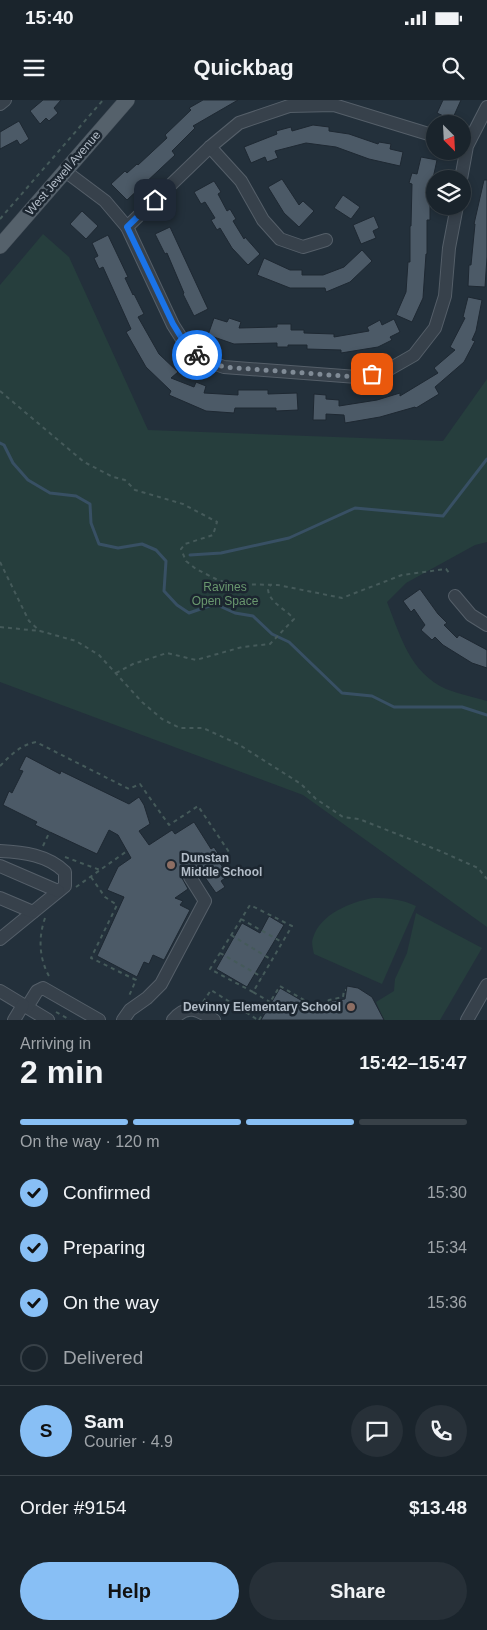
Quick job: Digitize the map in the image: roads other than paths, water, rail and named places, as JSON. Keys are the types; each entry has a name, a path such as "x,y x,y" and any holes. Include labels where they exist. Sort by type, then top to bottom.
{"main road":[{"name":"West Jewell Avenue","path":"0,246 127,100"}],"street":[{"path":"0,104 5,100"},
{"path":"127,227 210,147 240,123 265,113 289,106 335,102 426,133"},
{"path":"471,134 487,106"},
{"path":"210,147 241,181 263,220 280,239 303,247 326,240"},
{"path":"65,171 104,201 127,227 173,324 187,347 204,360 224,367 357,377 386,371 414,355 435,328 445,296 449,248 455,215"},
{"path":"455,596 471,615 487,625"},
{"path":"0,851 21,852 58,865 65,872 65,886 33,912 5,928 0,939"},
{"path":"0,866 58,891"},
{"path":"123,1020 130,1010 147,998 161,984 205,901 190,877"},
{"path":"0,898 33,912"},
{"path":"467,1020 487,985"},
{"path":"14,1020 37,991 43,988 99,1020"},
{"path":"0,991 48,1020"},
{"path":"173,1020 179,1013 199,1010 214,1020"}],"waterway":[{"path":"0,443 4,445 13,463 28,480 50,493 76,496 90,504 91,523 99,544 118,548 142,544 156,550 166,561 164,591 177,605 189,613 215,604 235,613 253,616 272,634 289,642 342,693 372,696 394,707 462,707 487,715"},
{"path":"190,555 221,553 289,538 355,508 443,516 487,459"}],"place":[{"name":"Dunstan Middle School","path":"171,865"},
{"name":"Devinny Elementary School","path":"351,1007"}],"park label":[{"name":"Ravines Open Space","path":"225,594"}]}
